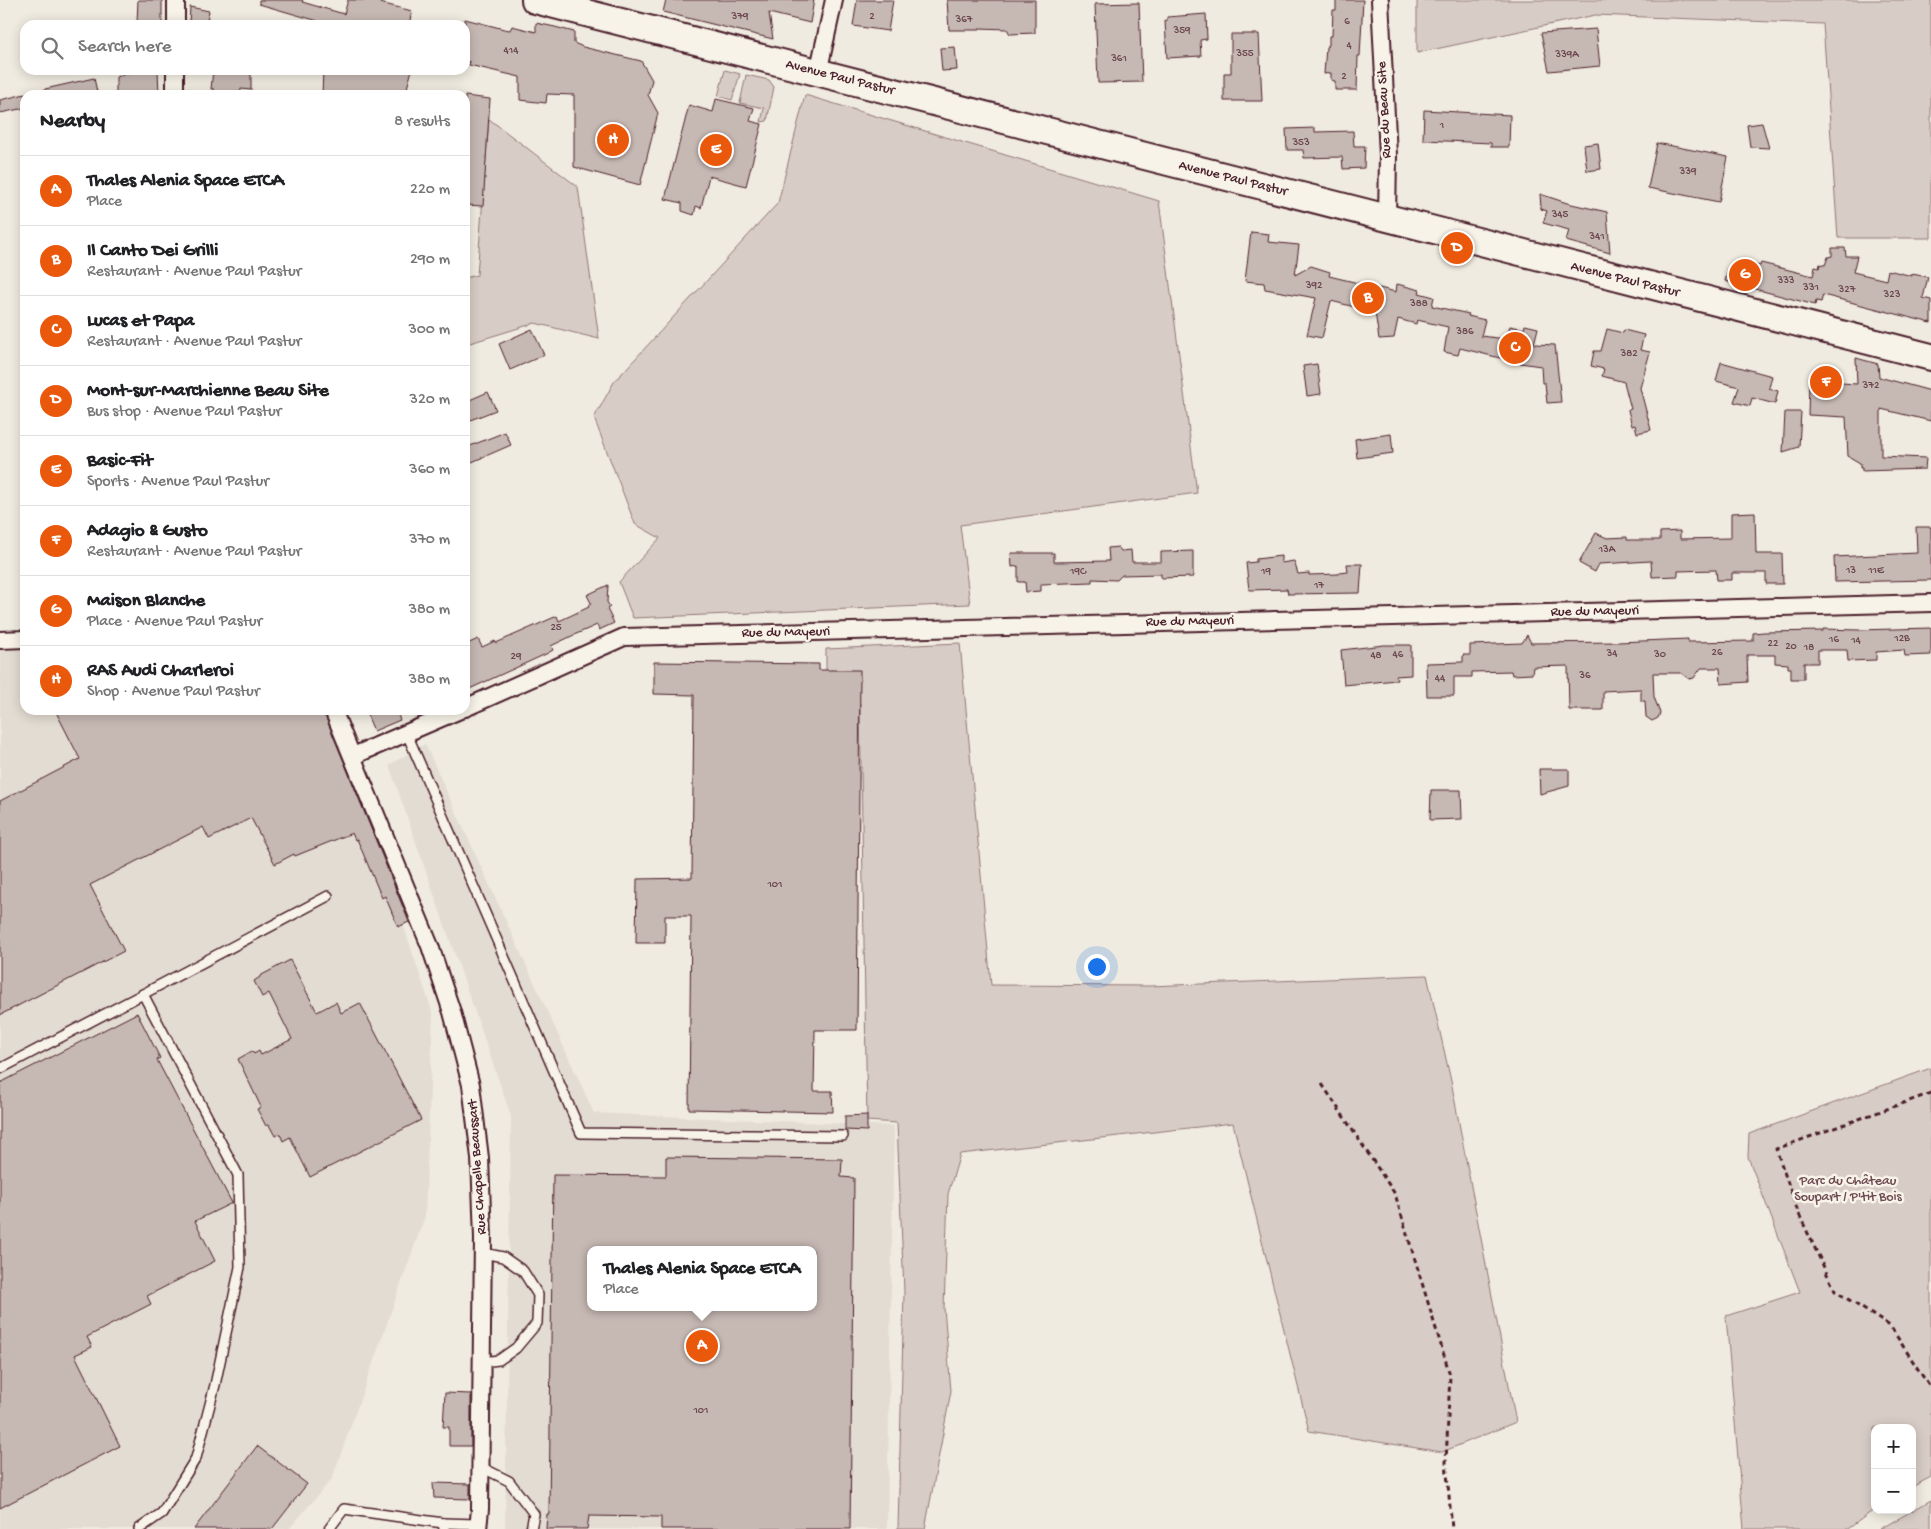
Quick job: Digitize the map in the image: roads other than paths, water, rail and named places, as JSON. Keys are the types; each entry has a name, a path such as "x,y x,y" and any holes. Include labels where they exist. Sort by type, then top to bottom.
{"main road":[{"name":"Avenue Paul Pastur","path":"535,0 1931,357"}],"street":[{"path":"176,0 176,20"},
{"path":"818,73 834,0"},
{"name":"Rue du Beau Site","path":"1380,0 1388,155 1387,219"},
{"path":"175,75 175,90"},
{"name":"Rue du Mayeuri","path":"470,706 624,637 1931,603"},
{"path":"0,640 20,639"},
{"name":"Rue Chapelle Beaussart","path":"335,715 430,946 452,1012 471,1085 480,1158 483,1253 481,1467 478,1527"},
{"path":"353,756 449,715"}],"lane":[{"path":"407,734 581,1133 843,1136"},
{"path":"0,1069 328,896"},
{"path":"139,1529 162,1513 196,1458 215,1385 240,1267 238,1176 143,994"},
{"path":"482,1362 499,1360 516,1348 537,1323 538,1295 523,1271 503,1256 483,1253"},
{"path":"481,1467 509,1481 534,1514 531,1529"},
{"path":"329,1529 344,1509 443,1526 478,1527"}],"place":[{"name":"RAS Audi Charleroi","path":"613,140"},
{"name":"Basic-Fit","path":"716,150"},
{"name":"Mont-sur-Marchienne Beau Site","path":"1457,248"},
{"name":"Maison Blanche","path":"1745,275"},
{"name":"Il Canto Dei Grilli","path":"1368,298"},
{"name":"Lucas et Papa","path":"1515,348"},
{"name":"Adagio & Gusto","path":"1826,382"},
{"name":"Thales Alenia Space ETCA","path":"702,1346"}],"park label":[{"name":"Parc du Château Soupart / P'tit Bois","path":"1848,1190"}]}
